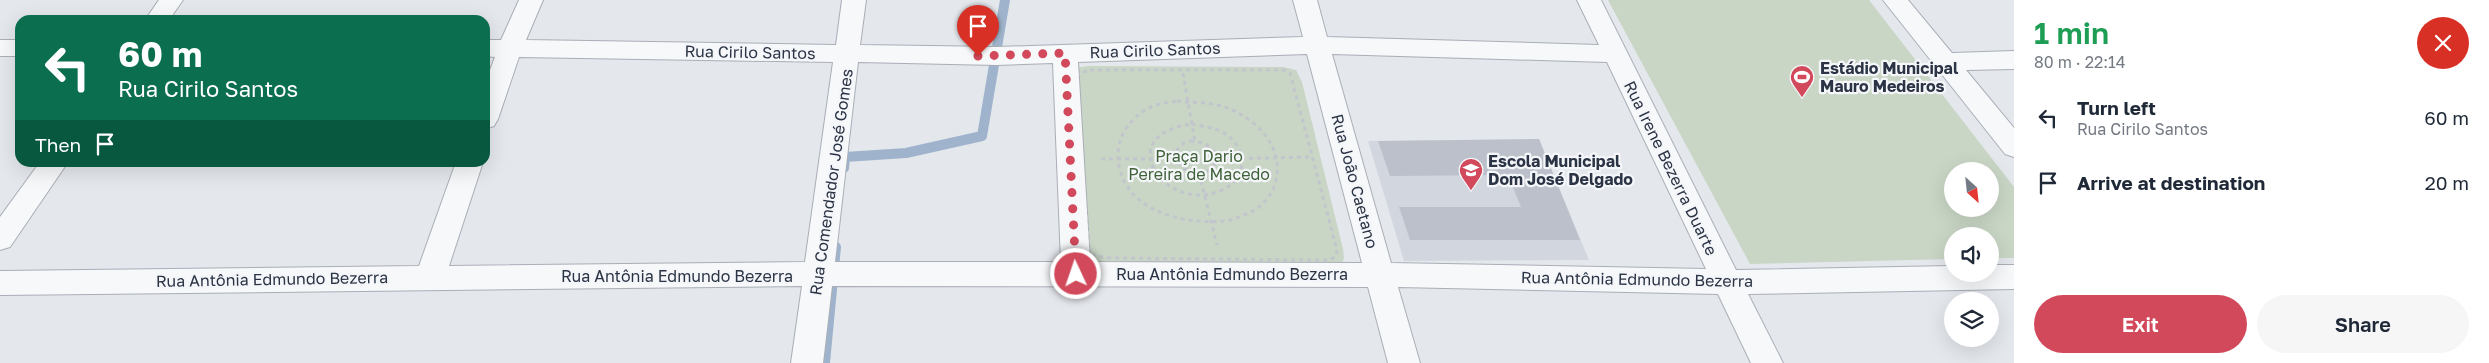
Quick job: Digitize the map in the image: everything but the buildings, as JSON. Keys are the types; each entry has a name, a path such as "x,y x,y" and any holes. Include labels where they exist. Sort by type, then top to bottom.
{"street":[{"path":"160,15 171,0"},
{"path":"490,105 510,48 532,0"},
{"name":"Rua Comendador José Gomes","path":"807,363 854,0"},
{"name":"Rua João Caetano","path":"1305,0 1319,44 1404,363"},
{"name":"Rua Irene Bezerra Duarte","path":"1589,0 1767,363"},
{"path":"1895,0 2014,146"},
{"name":"Rua Cirilo Santos","path":"490,48 996,56 1319,44 1616,54"},
{"path":"0,48 15,48"},
{"path":"1065,53 1076,274"},
{"path":"1946,62 2014,60"},
{"path":"0,239 51,167"},
{"path":"430,278 468,167"},
{"name":"Rua Antônia Edmundo Bezerra","path":"0,283 1076,274 1380,275 1727,282 2014,277"}],"path":[{"path":"1090,70 1284,70 1290,73 1313,157 1337,250 1336,256 1330,260 1109,258 1092,255 1089,250 1076,78 1078,74 1090,70"},
{"path":"1183,70 1195,142"},
{"path":"1188,100 1203,100 1230,107 1252,120 1270,136 1279,157 1280,178 1270,197 1253,212 1230,221 1212,222 1175,218 1150,208 1131,192 1119,173 1116,159 1120,135 1132,119 1152,107 1188,100"},
{"path":"1192,124 1208,126 1223,132 1234,141 1244,158 1241,176 1233,186 1220,192 1205,195 1189,194 1174,189 1162,181 1153,171 1149,159 1150,148 1156,138 1165,130 1178,125 1192,124"},
{"path":"1195,142 1209,146 1214,150 1217,159 1212,169 1199,173 1186,170 1175,159 1179,146 1184,143 1195,142"},
{"path":"1217,159 1313,157"},
{"path":"1081,159 1090,159"},
{"path":"1099,159 1175,159"},
{"path":"1199,173 1220,259"}],"shaded area":[{"name":"Escola Municipal Dom José Delgado","path":"1539,139 1589,260 1404,261 1368,141"}],"green space":[{"name":"Estádio Municipal Mauro Medeiros","path":"1608,0 1869,0 1995,162 1944,162 1944,218 1999,218 1999,168 2014,187 2014,258 1999,258 1999,227 1944,227 1944,259 1750,264"},
{"name":"Praça Dario Pereira de Macedo","path":"1089,66 1283,67 1296,70 1302,82 1343,249 1344,258 1342,264 1085,262 1074,68"}],"waterway":[{"path":"844,168 845,157 906,153 982,136 1005,0"},
{"path":"825,363 836,247"}],"place":[{"name":"Estádio Municipal Mauro Medeiros","path":"1802,98"},
{"name":"Escola Municipal Dom José Delgado","path":"1471,191"}],"route":[{"path":"978,56 1065,53 1076,274"}]}
